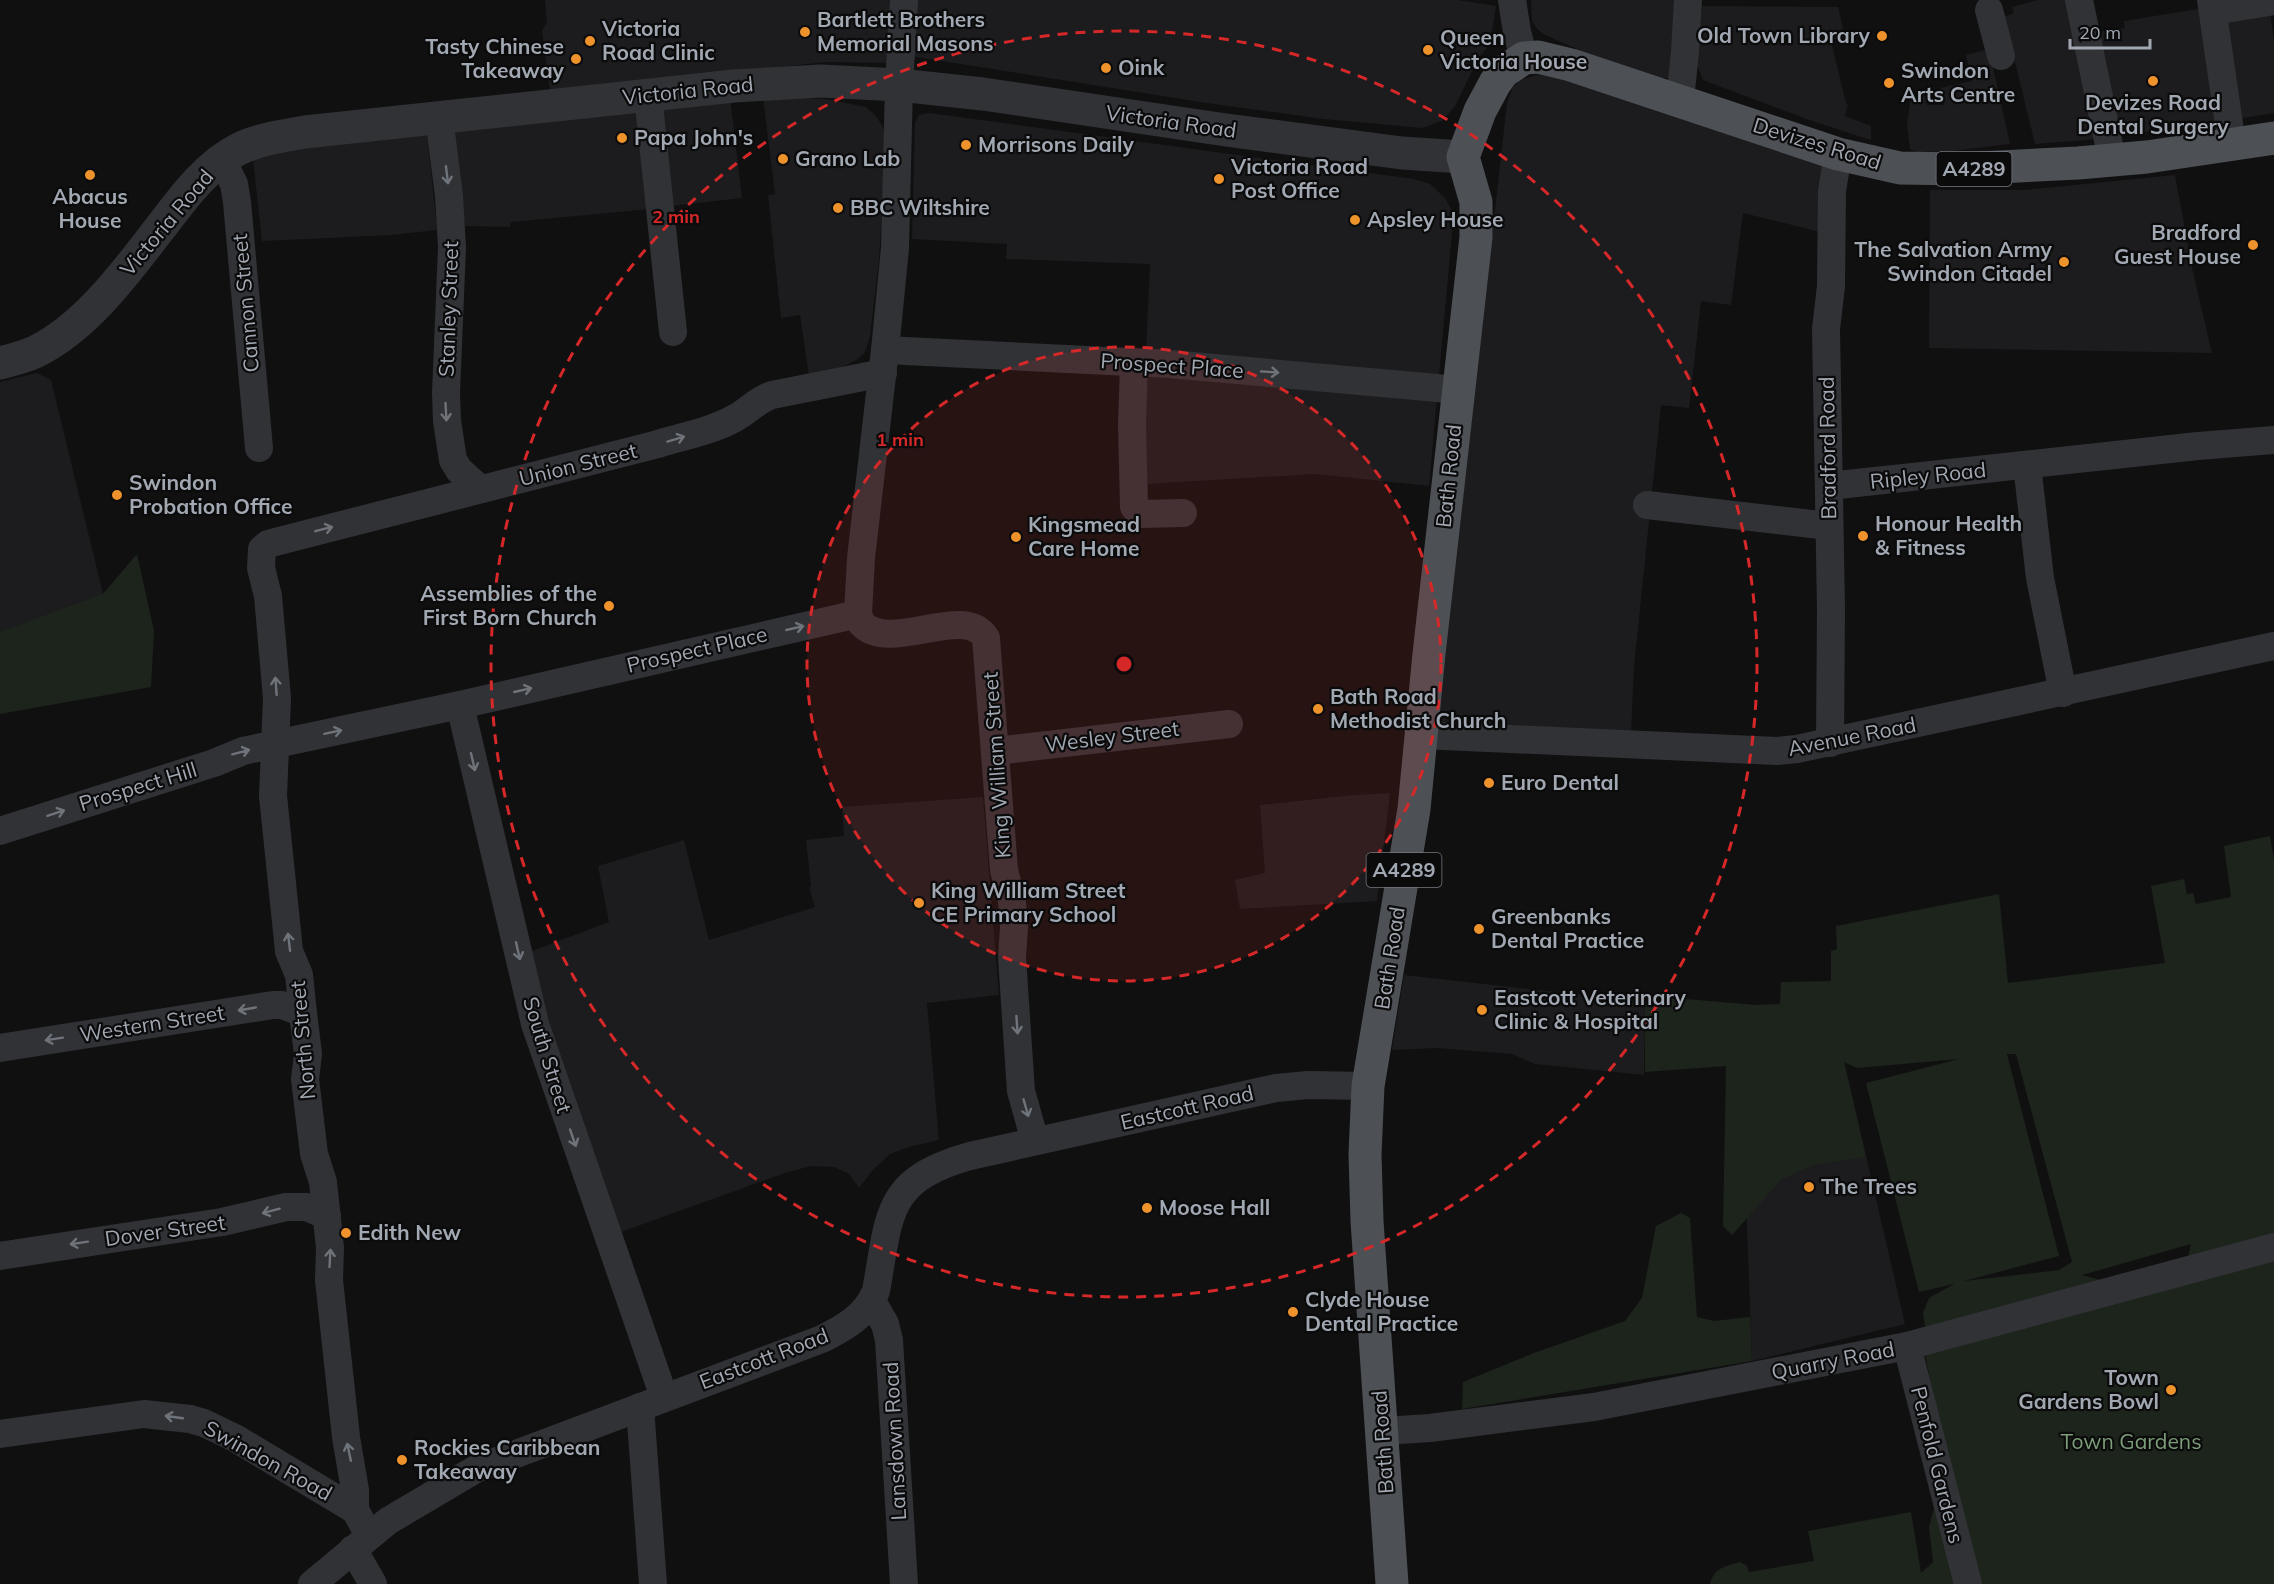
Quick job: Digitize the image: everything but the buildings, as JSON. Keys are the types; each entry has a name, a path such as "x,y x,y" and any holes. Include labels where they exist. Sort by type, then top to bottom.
{"main road":[{"name":"Devizes Road","path":"1524,58 1552,60 1680,100 1838,154 1885,166 1916,169 1972,169 2112,160 2274,138"},
{"path":"1463,158 1480,111 1495,83 1503,72 1524,58"},
{"name":"Bath Road","path":"1392,1584 1367,1221 1365,1155 1368,1086 1411,834 1478,221 1476,202 1463,158"}],"street":[{"path":"858,614 861,558 895,248 899,85 904,0"},
{"path":"1510,0 1524,58"},
{"path":"1680,100 1688,0"},
{"path":"2079,0 2112,160"},
{"path":"2232,145 2212,6 2274,1"},
{"path":"1989,10 2001,56"},
{"name":"Victoria Road","path":"0,363 33,353 44,347 93,308 118,282 192,188 222,160 237,150 262,140 324,129 648,95 814,81 899,85 983,94 1226,130 1402,153 1463,158"},
{"path":"648,95 673,332"},
{"name":"Stanley Street","path":"439,117 449,196 452,247 446,393 447,421 453,460 459,471 480,489"},
{"name":"Bradford Road","path":"1830,743 1826,329 1831,286 1832,191 1838,154"},
{"name":"Cannon Street","path":"222,160 234,184 237,202 259,448"},
{"name":"Prospect Place","path":"884,361 1170,364 1459,390"},
{"name":"Union Street","path":"267,544 658,444 720,425 737,417 760,399 884,361"},
{"path":"1134,363 1132,448 1134,507 1140,514 1183,513"},
{"name":"Ripley Road","path":"1829,486 2206,445 2274,440"},
{"path":"2027,465 2040,578 2063,693"},
{"path":"1647,505 1829,526"},
{"name":"North Street","path":"267,544 261,549 260,562 268,596 277,698 274,807 290,951 299,975 308,1054 305,1079 314,1154 323,1182 327,1216 330,1248 329,1280 355,1510 373,1584"},
{"name":"Prospect Place","path":"276,745 858,614"},
{"name":"King William Street","path":"858,614 861,623 876,633 962,625 982,631 987,641 1004,870 1012,901 1014,927 1012,958 1021,1091 1035,1141"},
{"name":"Avenue Road","path":"1422,735 1777,751 1830,743 2274,646"},
{"name":"South Street","path":"460,705 535,1024 620,1272 652,1402 653,1584"},
{"name":"Wesley Street","path":"994,751 1229,724"},
{"name":"Prospect Hill","path":"0,831 214,763 231,754 276,745"},
{"name":"Western Street","path":"0,1048 273,1005 282,1005 303,1013"},
{"name":"Eastcott Road","path":"312,1584 361,1542 410,1506 476,1469 822,1339 842,1329 859,1317 872,1301 876,1291 888,1220 903,1193 925,1172 946,1162 1276,1088 1308,1085 1368,1086"},
{"name":"Dover Street","path":"0,1256 222,1222 286,1207 307,1207 327,1216"},
{"name":"Quarry Road","path":"1383,1431 1430,1428 1593,1407 1907,1346 2274,1247"},
{"name":"Lansdown Road","path":"872,1301 885,1324 889,1340 904,1584"},
{"name":"Penfold Gardens","path":"1907,1346 1968,1584"},
{"name":"Swindon Road","path":"0,1434 144,1414 190,1419 235,1438 355,1510"}],"shaded area":[{"path":"545,0 895,0 891,63 826,62 550,91 542,31 547,22"},
{"path":"913,0 1458,0 1496,6 1490,44 1478,59 1455,106 1442,121 1422,128 1324,119 1207,103 910,56"},
{"path":"1531,0 1678,0 1669,78 1661,78 1586,53 1545,35 1532,21"},
{"path":"2038,0 2072,0 2098,139 2035,144 2004,17 2014,13 2012,7"},
{"path":"1702,6 1838,7 1845,37 1831,41 1848,104 1845,116 1871,126 1871,140 1815,122 1703,80 1697,65"},
{"path":"2204,8 2222,122 2116,136 2096,32 2125,28 2124,21"},
{"path":"2270,12 2274,41 2274,113 2237,119 2222,20"},
{"path":"1989,49 2010,144 1951,151 1918,152 1910,149 1907,125 1911,97 1922,90 1927,105 1945,105 1940,88 1972,81 1966,55"},
{"path":"1547,72 1822,164 1821,232 1743,213 1731,305 1701,301 1689,408 1661,405 1634,667 1631,735 1438,721 1507,103 1513,87 1520,80"},
{"path":"763,97 826,99 866,107 883,127 886,141 879,260 870,336 865,352 858,359 842,367 809,375 800,315 781,318 768,195 775,194"},
{"path":"730,98 742,198 671,206 660,106"},
{"path":"639,109 650,209 511,222 510,227 465,226 454,132"},
{"path":"930,113 1414,179 1430,184 1445,198 1451,209 1453,222 1429,486 1315,474 1146,484 1145,371 1150,264 1006,259 1007,244 912,239 915,123 919,115"},
{"path":"427,132 437,230 391,235 262,241 253,159 284,150"},
{"path":"2175,175 2192,268 2212,353 1929,348 1930,190 2025,190"},
{"path":"37,373 51,380 103,594 0,674 0,382"},
{"path":"1390,793 1377,901 1240,909 1235,880 1265,873 1260,805"},
{"path":"983,797 999,995 927,1003 939,1140 890,1154 872,1171 859,1188 849,1174 834,1167 811,1166 788,1172 618,1233 524,954 609,922 598,866 684,840 709,940 815,907 809,888 811,886 806,840 844,836 842,807"},
{"path":"1404,975 1645,1002 1644,1075 1535,1064 1512,1054 1437,1048 1392,1050"},
{"name":"The Trees","path":"1844,1061 1905,1324 1752,1361 1741,1066"}],"green space":[{"path":"137,554 154,631 151,687 0,714 0,632 103,594"},
{"name":"Town Gardens","path":"2270,836 2274,860 2274,1584 1710,1584 1717,1571 1740,1562 1747,1566 1749,1572 1814,1561 1808,1531 1911,1512 1921,1573 1933,1562 1929,1527 1935,1504 1940,1426 1924,1350 1926,1334 1923,1313 1929,1298 1954,1284 1919,1292 1866,1083 1959,1059 1857,1068 1844,1062 1866,1157 1813,1165 1781,1180 1732,1235 1723,1226 1726,1066 1645,1072 1645,1002 1674,998 1757,1005 1780,1004 1781,982 1831,981 1831,951 1837,949 1836,926 1999,894 2008,983 2165,963 2151,886 2184,879 2187,894 2193,893 2196,904 2231,897 2224,846","holes":["2007,1054 2016,1054 2072,1262 2059,1270 1964,1281 2059,1256","2191,1244 2188,1258 2100,1280 2082,1275"]},
{"path":"1681,1213 1690,1218 1697,1317 1714,1321 1750,1317 1752,1361 1462,1409 1463,1382 1534,1353 1625,1321 1642,1298 1656,1226"}],"place":[{"name":"Bartlett Brothers Memorial Masons","path":"805,32"},
{"name":"Old Town Library","path":"1882,36"},
{"name":"Victoria Road Clinic","path":"590,41"},
{"name":"Queen Victoria House","path":"1428,50"},
{"name":"Tasty Chinese Takeaway","path":"576,59"},
{"name":"Oink","path":"1106,68"},
{"name":"Devizes Road Dental Surgery","path":"2153,81"},
{"name":"Swindon Arts Centre","path":"1889,83"},
{"name":"Papa John's","path":"622,138"},
{"name":"Morrisons Daily","path":"966,145"},
{"name":"Grano Lab","path":"783,159"},
{"name":"Abacus House","path":"90,175"},
{"name":"Victoria Road Post Office","path":"1219,179"},
{"name":"BBC Wiltshire","path":"838,208"},
{"name":"Apsley House","path":"1355,220"},
{"name":"Bradford Guest House","path":"2253,245"},
{"name":"The Salvation Army Swindon Citadel","path":"2064,262"},
{"name":"Swindon Probation Office","path":"117,495"},
{"name":"Honour Health & Fitness","path":"1863,536"},
{"name":"Kingsmead Care Home","path":"1016,537"},
{"name":"Assemblies of the First Born Church","path":"609,606"},
{"name":"Bath Road Methodist Church","path":"1318,709"},
{"name":"Euro Dental","path":"1489,783"},
{"name":"King William Street CE Primary School","path":"919,903"},
{"name":"Greenbanks Dental Practice","path":"1479,929"},
{"name":"Eastcott Veterinary Clinic & Hospital","path":"1482,1010"},
{"name":"The Trees","path":"1809,1187"},
{"name":"Moose Hall","path":"1147,1208"},
{"name":"Edith New","path":"346,1233"},
{"name":"Clyde House Dental Practice","path":"1293,1312"},
{"name":"Town Gardens Bowl","path":"2171,1390"},
{"name":"Rockies Caribbean Takeaway","path":"402,1460"}]}
